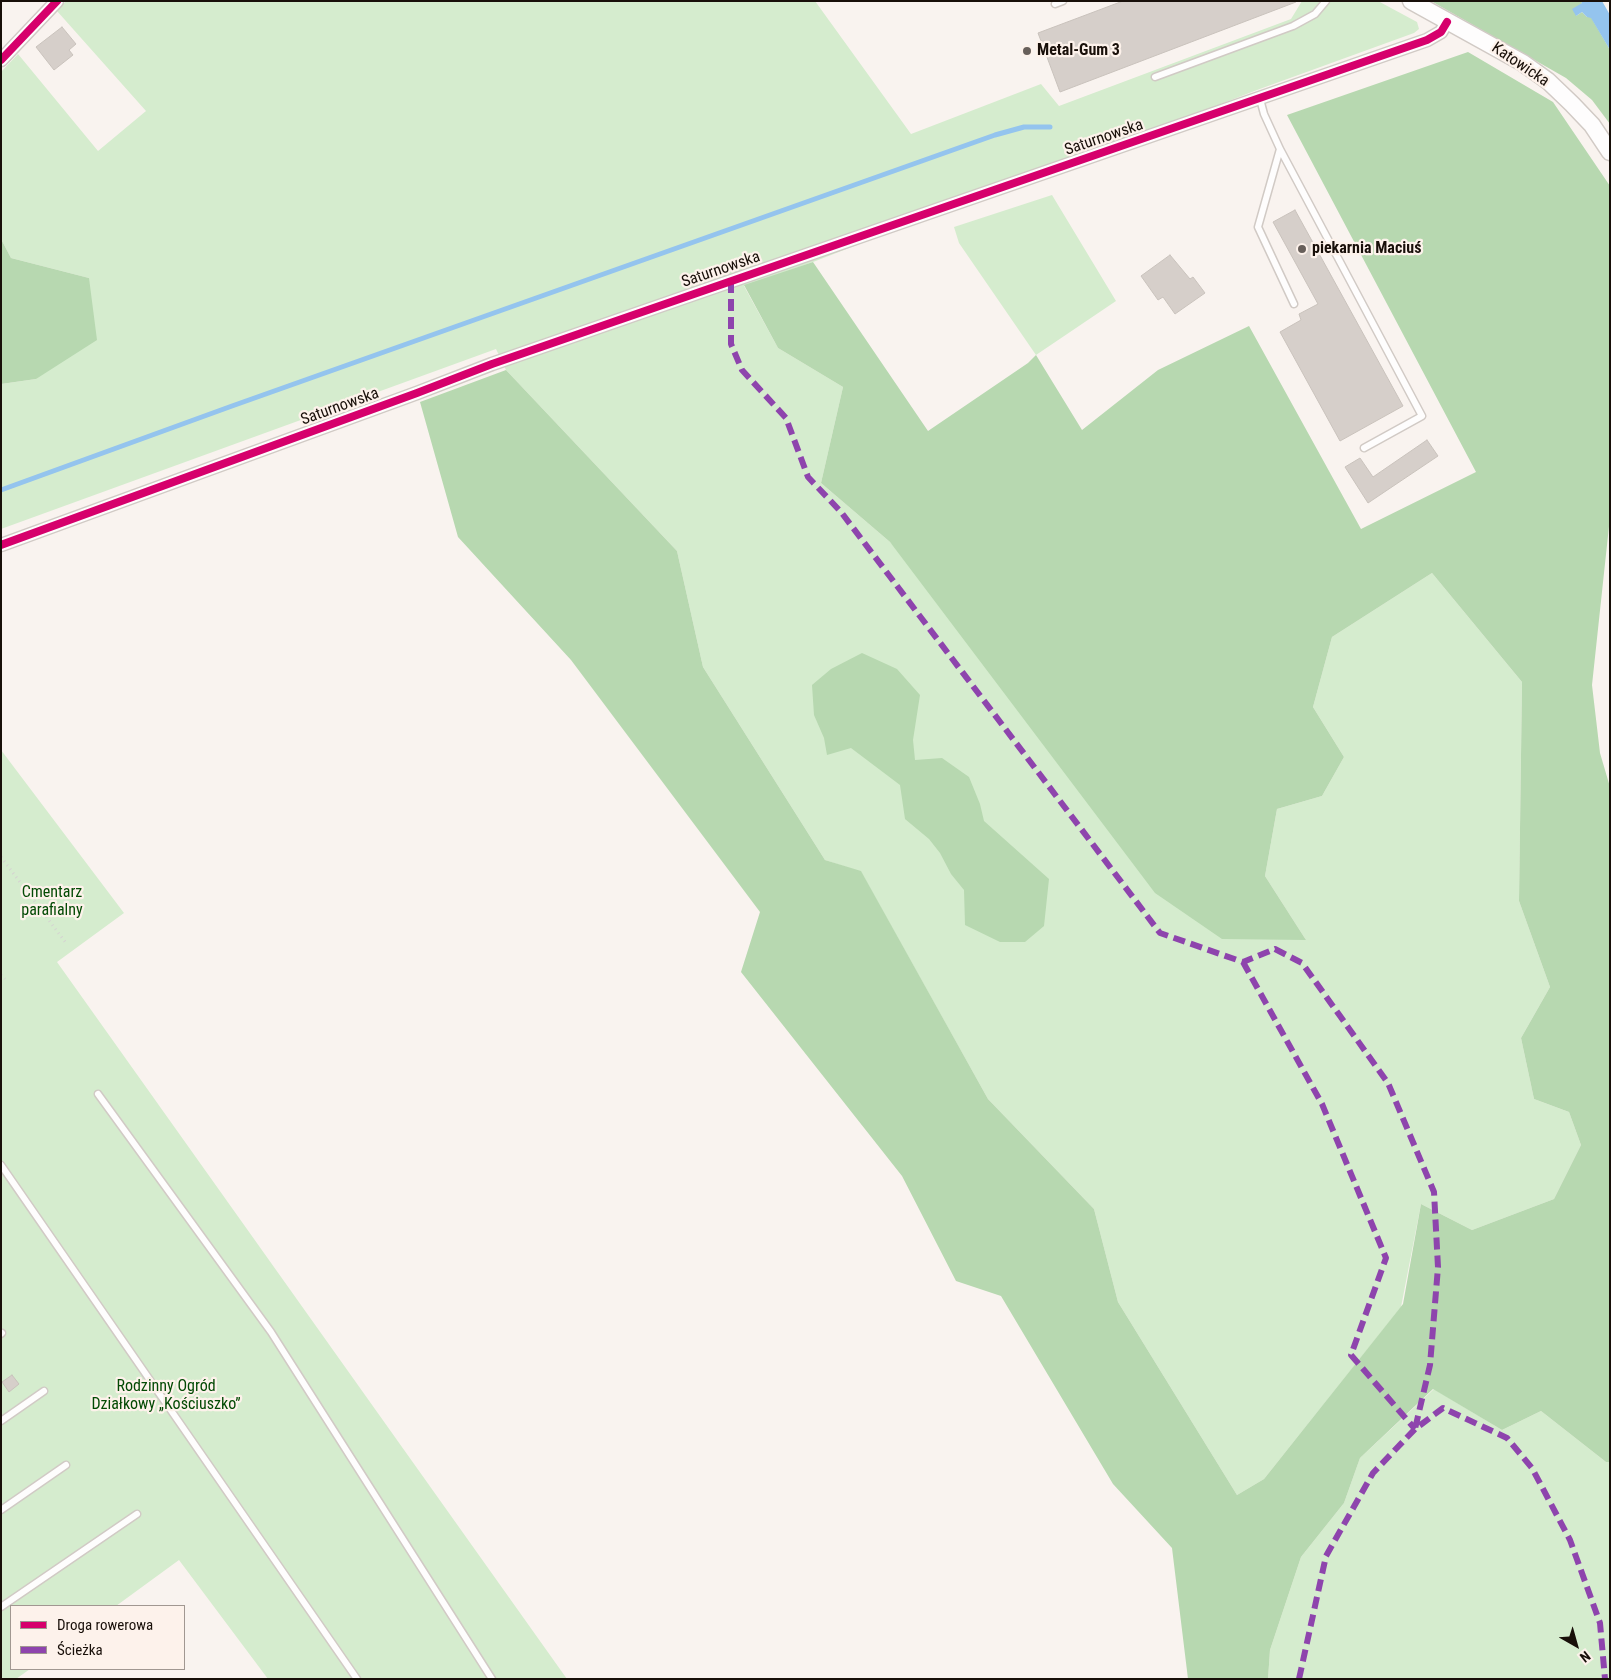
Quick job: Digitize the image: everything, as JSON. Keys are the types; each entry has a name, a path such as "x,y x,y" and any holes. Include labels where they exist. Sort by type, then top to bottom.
{"street":[{"path":"1,60 56,1"},
{"name":"Katowicka","path":"1411,1 1523,63 1548,81 1592,125 1610,152"},
{"name":"Saturnowska","path":"1,545 492,364 1260,100 1427,40 1441,32 1447,22"}],"lane":[{"path":"1055,4 1063,1"},
{"path":"1155,77 1293,26 1315,14 1326,1"},
{"path":"1260,100 1264,114 1280,149 1422,416 1364,448"},
{"path":"1280,149 1258,227 1294,304"},
{"path":"98,1094 271,1332 492,1679"},
{"path":"1,1165 357,1679"},
{"path":"1,1421 44,1391"},
{"path":"1,1510 66,1465"},
{"path":"1,1607 137,1514"}],"path":[{"path":"1,857 66,943"},
{"path":"1,975 5,979"}],"green space":[{"path":"66,1 815,1 911,134 1041,84 1059,106 1291,19 1302,1 1378,1 1417,22 1419,29 1414,33 1257,90 813,262 744,286 778,348 843,387 821,483 890,542 1306,940 1265,876 1277,809 1322,796 1344,757 1313,707 1332,637 1432,573 1522,682 1519,901 1550,987 1521,1038 1534,1099 1569,1112 1581,1145 1554,1199 1472,1230 1421,1204 1401,1307 1264,1479 1237,1495 1118,1302 1094,1209 988,1099 861,872 825,860 703,667 677,551 506,370 496,349 1,529 1,384 36,379 89,278 11,258 1,239 1,72 18,54 98,151 146,111 57,11"},
{"path":"1431,1 1581,1 1582,3 1576,16 1582,12 1587,17 1591,17 1610,50 1610,124 1592,100 1566,78"},
{"path":"1468,52 1553,102 1610,186 1610,517 1592,685 1600,753 1610,787 1610,1462 1606,1462 1541,1411 1502,1430 1433,1389 1360,1458 1344,1503 1301,1557 1270,1650 1268,1679 1188,1679 1172,1548 1113,1484 1001,1296 956,1281 902,1176 741,972 760,912 571,660 458,537 420,402 506,370 677,551 703,667 825,860 861,871 988,1099 1094,1209 1118,1302 1237,1495 1264,1479 1403,1304 1421,1204 1472,1230 1554,1199 1581,1145 1569,1112 1534,1099 1521,1038 1550,987 1519,901 1522,682 1432,573 1332,637 1313,707 1344,757 1322,796 1277,809 1265,876 1306,940 1222,939 1155,893 890,542 821,483 843,387 778,348 744,285 813,262 928,431 1028,363 1036,355 1082,430 1158,370 1249,326 1361,529 1476,472 1287,115"},
{"path":"1052,195 1116,301 1036,355 959,243 954,227"},
{"path":"1,239 11,258 89,278 97,340 36,379 1,384"},
{"path":"862,653 897,669 920,695 913,740 915,760 942,758 969,777 980,804 984,821 1049,879 1044,926 1025,942 1000,942 965,925 964,890 951,874 940,853 929,839 905,819 900,785 851,748 827,755 824,738 814,715 812,685 831,669"},
{"name":"Rodzinny Ogród Działkowy „Kościuszko”","path":"1,750 124,913 57,962 567,1679 268,1679 179,1560 117,1605 10,1605 10,1670 29,1670 16,1679 1,1679"},
{"path":"1434,1389 1502,1430 1541,1411 1606,1462 1610,1462 1610,1679 1268,1679 1270,1650 1301,1557 1344,1503 1360,1458"}],"water":[{"path":"1581,1 1602,1 1610,15 1610,50 1591,18 1582,12 1576,16 1572,9 1582,3"}],"building":[{"path":"1123,1 1296,2 1060,92 1038,33"},
{"path":"62,27 76,44 69,50 73,55 54,70 36,47"},
{"path":"1295,210 1403,406 1340,441 1280,332 1301,320 1299,314 1318,304 1273,222"},
{"path":"1170,255 1190,279 1193,277 1205,293 1175,314 1163,297 1158,300 1141,276"},
{"path":"1427,440 1438,456 1368,503 1345,467 1360,458 1373,477"},
{"path":"12,1375 19,1384 9,1392 2,1382"}],"waterway":[{"path":"1,490 995,135 1024,127 1050,127"}],"marked path":[{"path":"731,281 731,344 742,370 786,418 808,477 841,512 1160,933 1243,962 1275,949 1302,963 1388,1083 1434,1192 1438,1267 1430,1365 1415,1429"},
{"path":"1243,962 1322,1104 1386,1258 1351,1355 1415,1429"},
{"path":"1299,1679 1326,1556 1373,1473 1415,1429 1443,1408 1507,1438 1532,1468 1570,1540 1600,1623 1605,1679"}],"cycle path":[{"path":"1,60 57,1"},
{"path":"1,545 492,364 1427,40 1441,32 1447,22"}],"place":[{"name":"Metal-Gum 3","path":"1027,51"},
{"name":"piekarnia Maciuś","path":"1302,249"}],"park label":[{"name":"Cmentarz parafialny","path":"52,902"}]}
